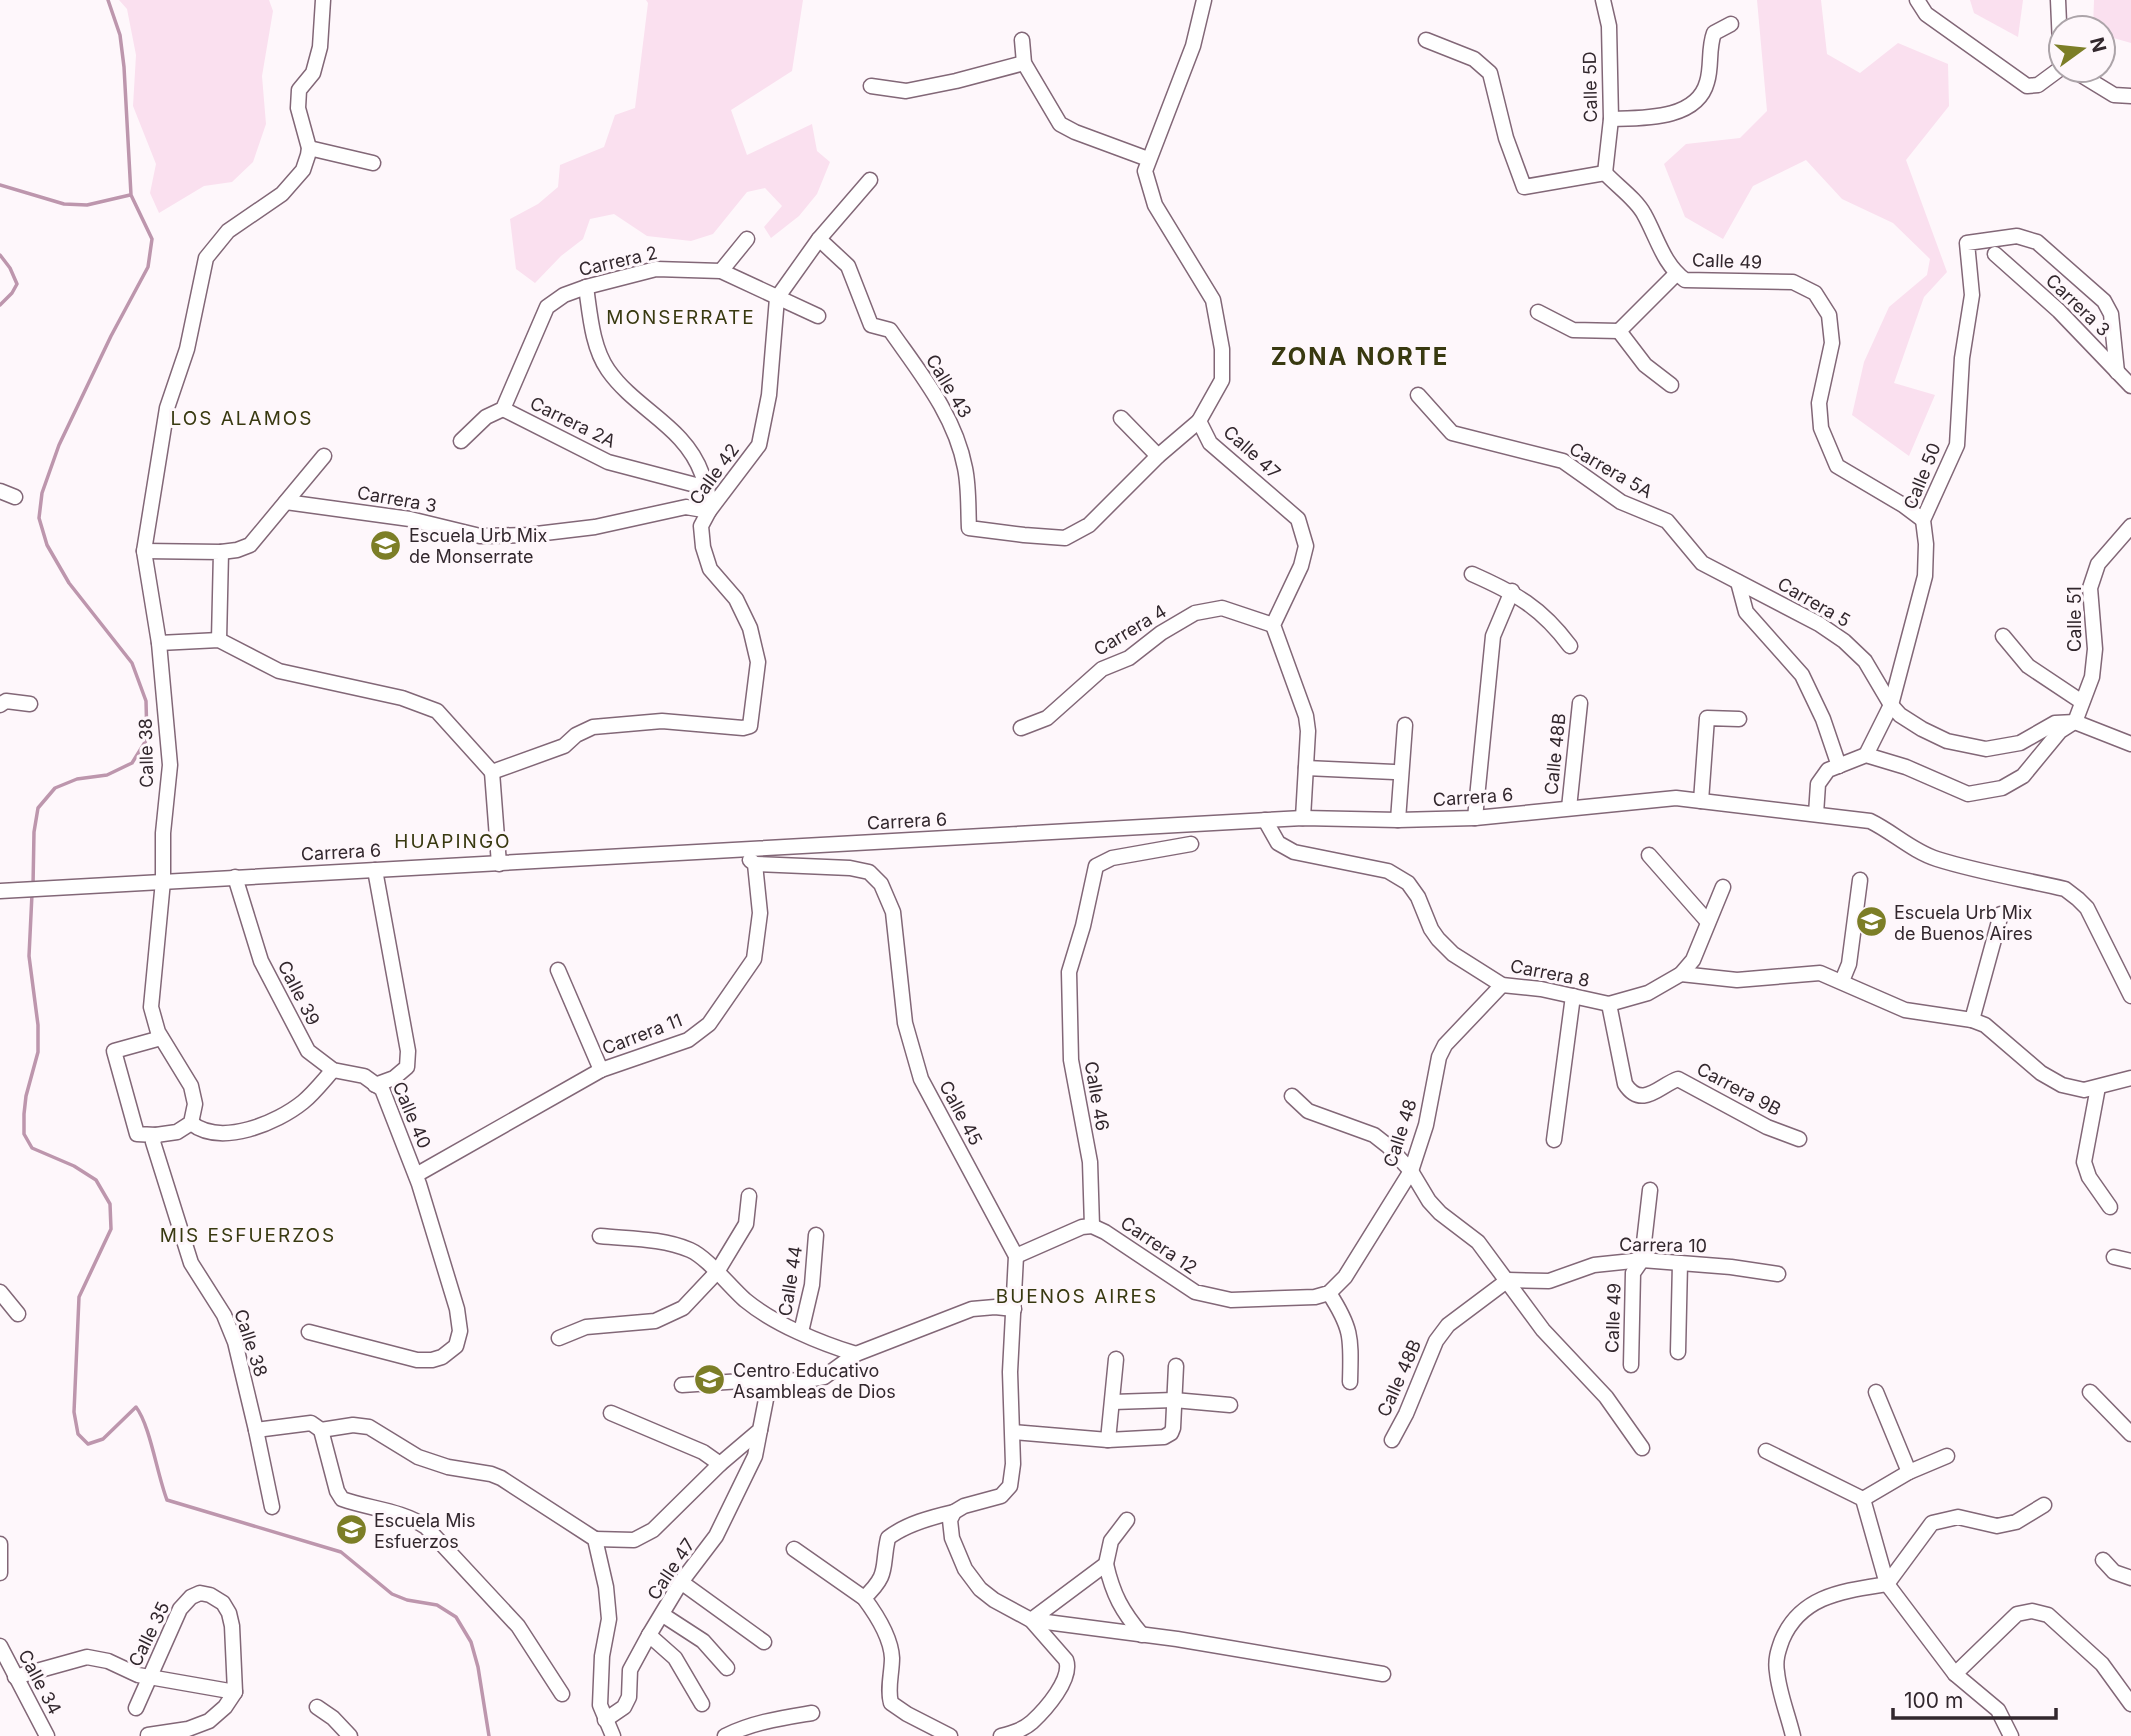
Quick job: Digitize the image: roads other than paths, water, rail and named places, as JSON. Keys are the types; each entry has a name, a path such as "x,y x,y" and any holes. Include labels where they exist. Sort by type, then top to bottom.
{"street":[{"path":"323,0 320,47 313,73 299,90 298,108 309,148 373,163"},
{"name":"Calle 47","path":"1204,0 1193,46 1145,171 1155,205 1213,300 1222,349 1222,380 1199,421 1210,443 1298,519 1306,546 1300,566 1273,625"},
{"name":"Calle 5D","path":"1603,0 1608,26 1611,119 1605,173"},
{"path":"1917,0 1926,14 2027,86 2038,85 2047,78"},
{"path":"1611,119 1654,116 1690,106 1703,92 1708,80 1709,45 1714,33 1731,24"},
{"path":"1022,40 1024,63 1060,124 1148,159"},
{"path":"1426,40 1474,59 1490,72 1506,138 1524,187 1605,173 1643,212 1655,240 1676,274"},
{"path":"871,86 906,91 1024,63"},
{"path":"2096,84 2114,95 2131,96"},
{"name":"Calle 38","path":"191,1123 195,1104 191,1086 161,1038 151,1007 163,881 163,833 170,765 159,643 144,551 167,408 187,349 206,258 228,231 282,194 303,170 309,148"},
{"path":"777,299 819,239 870,180"},
{"name":"Calle 50","path":"1866,755 1891,705 1925,576 1926,544 1923,520 1956,445 1962,358 1972,295 1967,243 2017,236 2037,242 2104,301 2111,314 2117,372"},
{"path":"721,271 747,239"},
{"name":"Calle 43","path":"819,239 848,266 871,325 890,330 944,409 956,435 965,469 969,528 1065,538 1089,525 1158,456"},
{"name":"Carrera 3","path":"1995,254 2059,311 2131,386"},
{"name":"Carrera 2","path":"503,409 547,307 564,295 586,287 656,269 721,271 818,316"},
{"name":"Calle 49","path":"1619,331 1676,274 1685,280 1793,282 1815,293 1829,315 1832,343 1819,402 1821,428 1837,466 1923,520"},
{"path":"586,287 591,327 606,367 621,387 684,440 696,456 710,498 709,511"},
{"name":"Calle 42","path":"492,772 564,746 576,735 593,727 662,721 743,728 750,726 758,662 750,628 736,599 710,569 703,547 701,526 709,511 759,445 769,395 777,299"},
{"path":"1538,312 1573,330 1619,331 1645,365 1671,385"},
{"name":"Carrera 5A","path":"1418,395 1452,433 1563,461 1621,502 1667,521 1702,563 1738,582"},
{"path":"461,441 486,417 503,409"},
{"name":"Carrera 2A","path":"503,409 608,462 707,488"},
{"path":"1121,418 1158,456 1199,421"},
{"path":"144,551 221,552 250,545 324,456"},
{"path":"0,491 15,497"},
{"name":"Carrera 3","path":"286,502 410,519 480,536 528,535 595,527 686,507 709,511"},
{"name":"Calle 51","path":"2076,722 2092,677 2095,649 2090,588 2098,564 2131,526"},
{"path":"219,640 221,552"},
{"path":"1472,573 1512,591 1553,623 1570,646"},
{"path":"1738,582 1746,612 1802,675 1823,719 1839,766"},
{"name":"Carrera 5","path":"1738,582 1819,624 1844,641 1865,661 1891,705 1912,722 1947,741 1986,749 2020,743 2055,723 2076,722"},
{"path":"1475,818 1493,636 1512,591"},
{"name":"Carrera 4","path":"1021,728 1047,718 1102,669 1129,657 1161,633 1195,613 1222,608 1273,625"},
{"path":"1273,625 1306,716 1308,731 1303,818"},
{"path":"2004,636 2028,666 2082,702"},
{"path":"159,643 219,640 279,671 402,698 436,711 492,772 499,864"},
{"path":"0,705 6,701 30,704"},
{"name":"Calle 48B","path":"1569,808 1580,703"},
{"path":"1701,801 1707,718 1740,719"},
{"path":"1816,814 1818,784 1828,771 1866,755 1906,767 1968,794 2002,788 2023,776 2060,731 2076,722 2131,744"},
{"path":"1398,820 1405,725"},
{"path":"1306,768 1394,772"},
{"name":"Carrera 6","path":"0,891 1303,818 1475,818 1676,799 1870,821 1936,859 2065,889 2087,908 2131,996"},
{"name":"Carrera 8","path":"1265,820 1278,843 1294,852 1388,871 1408,883 1419,897 1431,929 1438,939 1453,954 1502,985 1609,1004 1648,993 1681,974"},
{"name":"Calle 46","path":"1092,1226 1090,1162 1070,1060 1069,972 1083,926 1096,866 1112,858 1191,844"},
{"path":"738,850 755,864"},
{"path":"1649,855 1708,922"},
{"name":"Carrera 11","path":"416,1175 601,1070 688,1040 709,1024 754,959 760,914 755,864"},
{"name":"Calle 45","path":"755,864 850,868 869,872 881,884 893,912 905,1023 921,1079 1016,1256"},
{"name":"Calle 40","path":"375,870 408,1051 407,1066 394,1078 376,1084"},
{"name":"Calle 39","path":"235,877 261,961 307,1051 333,1070 364,1076 376,1084"},
{"path":"1842,981 1849,964 1860,880"},
{"path":"1681,974 1693,960 1723,887"},
{"path":"1972,1020 2001,915"},
{"path":"558,970 601,1070"},
{"path":"1681,974 1737,980 1820,973 1905,1010 1972,1020 1985,1025 2041,1073 2062,1085 2084,1090 2131,1078"},
{"name":"Calle 48","path":"1329,1293 1345,1277 1411,1171 1426,1125 1439,1057 1446,1045 1502,985"},
{"path":"1554,1140 1573,996"},
{"name":"Carrera 9B","path":"1609,1004 1625,1084 1630,1092 1636,1095 1656,1093 1678,1079 1767,1128 1799,1139"},
{"path":"161,1038 114,1051 136,1134 177,1132 191,1123 200,1130 228,1133 260,1127 303,1102 333,1070"},
{"name":"Calle 40","path":"309,1332 417,1360 442,1357 456,1346 460,1331 457,1309 416,1175 382,1089 376,1084"},
{"path":"2098,1087 2084,1162 2090,1177 2110,1207"},
{"path":"1292,1096 1308,1111 1374,1135 1388,1146 1411,1171 1429,1201 1440,1213 1478,1242 1543,1331 1606,1397 1642,1448"},
{"name":"Calle 38","path":"156,1135 153,1142 191,1263 224,1315 235,1342 272,1507"},
{"name":"Calle 49","path":"1631,1365 1633,1273 1642,1260 1650,1190"},
{"path":"559,1338 586,1327 655,1321 683,1308 717,1272 746,1224 749,1196"},
{"name":"Carrera 12","path":"1016,1256 1082,1227 1092,1226 1195,1292 1231,1300 1315,1297 1329,1293"},
{"name":"Calle 44","path":"801,1332 812,1285 816,1235"},
{"path":"600,1236 664,1241 692,1251 748,1302 829,1346 856,1354"},
{"path":"864,1598 879,1583 885,1571 888,1538 936,1516 1001,1496 1010,1486 1013,1432 1010,1372 1016,1256"},
{"path":"2114,1257 2131,1261"},
{"name":"Carrera 10","path":"1508,1280 1549,1281 1594,1265 1642,1260 1731,1266 1778,1274"},
{"path":"1678,1352 1680,1263"},
{"name":"Calle 48B","path":"1392,1440 1406,1414 1436,1341 1448,1325 1508,1280"},
{"path":"0,1292 18,1314"},
{"path":"1329,1293 1346,1319 1351,1342 1350,1382"},
{"path":"682,1385 770,1379 802,1381 824,1377 856,1354 972,1308 1014,1309"},
{"path":"1108,1440 1116,1359"},
{"path":"1013,1432 1108,1440 1167,1436 1173,1428 1176,1366"},
{"name":"Calle 47","path":"605,1720 624,1706 629,1697 630,1670 681,1582 716,1536 755,1455 770,1379"},
{"path":"1876,1392 1909,1472"},
{"path":"2090,1392 2129,1432"},
{"path":"1113,1402 1174,1400 1230,1405"},
{"path":"611,1413 703,1452 720,1464"},
{"path":"256,1430 311,1423 321,1430 337,1491 342,1499 402,1515 426,1527 518,1626 562,1694"},
{"path":"321,1430 353,1425 369,1427 418,1457 448,1467 501,1478 595,1539 635,1540 644,1536 760,1430"},
{"path":"1766,1451 1863,1499 1887,1584 1955,1674 1998,1710 2011,1736"},
{"path":"1863,1499 1909,1472 1947,1457"},
{"path":"1793,1736 1777,1674 1777,1655 1787,1628 1797,1614 1835,1592 1887,1584 1932,1523 1958,1517 1997,1526 2016,1522 2044,1505"},
{"path":"954,1512 950,1520 952,1538 965,1569 980,1589 1031,1620 1066,1660 1067,1672 1063,1685 1032,1722 1018,1731 1001,1736"},
{"path":"1127,1520 1111,1541 1106,1564 1111,1587 1122,1612 1142,1635"},
{"path":"595,1539 606,1587 609,1619 602,1656 600,1705 613,1736"},
{"path":"0,1544 0,1573"},
{"path":"794,1549 864,1598 882,1628 892,1656 889,1696 891,1703 950,1736"},
{"path":"2103,1560 2114,1572 2131,1578"},
{"path":"1031,1620 1106,1564"},
{"path":"681,1582 764,1642"},
{"name":"Calle 35","path":"136,1708 180,1609 191,1597 200,1593 210,1595 223,1603 229,1613 232,1626 234,1692"},
{"path":"1955,1674 2017,1614 2032,1611 2048,1615 2102,1664 2131,1704"},
{"path":"663,1615 703,1641 727,1668"},
{"path":"1031,1620 1177,1639 1383,1674"},
{"path":"649,1635 675,1658 702,1704"},
{"name":"Calle 34","path":"0,1646 47,1736"},
{"path":"15,1677 87,1657 97,1658 149,1677 234,1692 225,1707 209,1721 188,1728 148,1735"},
{"path":"317,1707 333,1718 350,1736"},
{"path":"725,1736 766,1721 812,1713"}],"waterway":[{"path":"33,886 34,832 38,808 55,788 77,779 107,775 132,763 147,739 146,701 132,663 69,583 47,545 39,518 42,493 59,445 111,336 148,267 152,239 131,195 124,67 120,35 108,0"},
{"path":"0,185 64,204 87,205 130,195"},
{"path":"0,255 17,284 0,305"},
{"path":"32,894 29,956 38,1025 38,1052 26,1096 24,1134 32,1148 74,1166 96,1180 110,1204 111,1229 79,1297 74,1412 78,1434 88,1444 103,1439 136,1407 145,1425 167,1500 341,1552 392,1594 407,1600 437,1605 456,1617 471,1642 478,1667 489,1736"}],"place":[{"name":"Escuela Urb Mix de Monserrate","path":"386,545"},
{"name":"Escuela Urb Mix de Buenos Aires","path":"1871,922"},
{"name":"Centro Educativo Asambleas de Dios","path":"710,1380"},
{"name":"Escuela Mis Esfuerzos","path":"351,1530"}],"district":[{"name":"MONSERRATE","path":"681,317"},
{"name":"ZONA NORTE","path":"1360,356"},
{"name":"LOS ALAMOS","path":"242,418"},
{"name":"HUAPINGO","path":"453,841"},
{"name":"MIS ESFUERZOS","path":"248,1235"},
{"name":"BUENOS AIRES","path":"1077,1296"}]}
